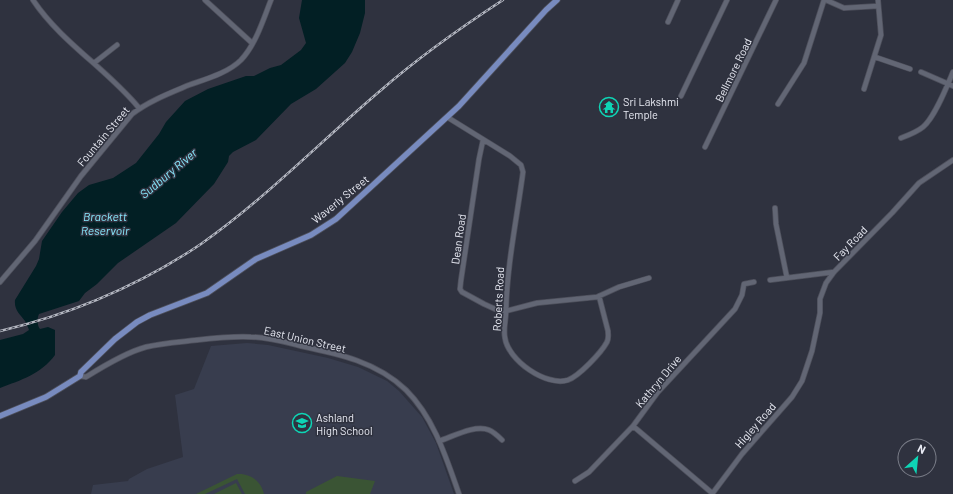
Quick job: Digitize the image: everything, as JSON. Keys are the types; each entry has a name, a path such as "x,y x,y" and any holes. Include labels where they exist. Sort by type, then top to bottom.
{"main road":[{"name":"Waverly Street","path":"0,416 46,397 80,376 81,372 108,345 137,322 150,315 198,297 256,260 311,235 324,227 353,204 447,117 557,0"}],"street":[{"path":"33,0 49,21 139,108"},
{"path":"205,0 252,43"},
{"name":"Fountain Street","path":"0,282 35,241 81,176 125,121 139,108 226,70 240,60 252,43 271,0"},
{"path":"668,22 678,0"},
{"path":"681,96 727,0"},
{"name":"Bellmore Road","path":"706,147 776,0"},
{"path":"778,104 804,63 825,0 844,8 878,6"},
{"path":"864,89 882,35 878,0"},
{"path":"94,63 117,45"},
{"path":"875,57 910,69"},
{"path":"921,72 953,86"},
{"path":"901,138 918,130 928,122 953,72"},
{"name":"Roberts Road","path":"447,117 517,161 523,172 508,267 506,298 505,338 508,348 516,358 534,373 546,378 558,381 575,377 597,355 607,341 608,331 600,296"},
{"name":"Dean Road","path":"483,140 470,215 460,289 466,295 495,309 506,311"},
{"name":"Fay Road","path":"808,366 817,330 820,299 823,289 834,272 919,183 953,160"},
{"path":"775,208 776,224 787,278"},
{"path":"770,280 834,272"},
{"path":"506,311 537,303 586,299 600,296 619,287 649,278"},
{"name":"Kathryn Drive","path":"575,481 589,472 632,426 658,392 735,309 742,295 744,284 754,282"},
{"name":"East Union Street","path":"80,376 86,377 131,353 145,348 164,344 241,336 281,341 359,361 388,376 400,385 415,400 427,417 439,441 459,494"},
{"name":"Higley Road","path":"712,493 742,454 792,397 802,381 808,366"},
{"path":"632,426 712,493"},
{"path":"439,441 480,428 490,430 502,440"}],"shaded area":[{"name":"Ashland High School","path":"247,343 268,345 328,358 358,367 387,381 399,391 422,417 436,443 454,494 91,494 93,485 128,481 147,469 183,457 175,395 194,389 211,346"}],"green space":[{"path":"237,474 250,476 258,482 263,489 264,494 245,494 237,479 205,494 196,494"},
{"path":"337,476 375,481 370,494 306,494 306,492"},
{"path":"236,483 242,494 214,494"}],"water":[{"name":"Brackett Reservoir","path":"302,0 365,0 365,13 360,33 352,52 345,63 316,89 291,104 256,140 233,152 229,156 228,162 214,184 176,223 118,263 97,284 85,293 79,301 39,314 38,326 40,329 48,327 55,330 55,355 37,372 0,388 0,340 23,334 29,330 25,321 16,309 15,300 36,266 39,259 42,241 62,212 78,193 89,185 113,178 136,163 159,134 166,122 185,101 208,89 246,76 254,76 270,68 281,65 301,50 306,43 299,18"}],"railway":[{"path":"0,331 53,316 105,296 130,285 178,259 201,244 248,208 395,78 455,32 503,0"}],"place":[{"name":"Sri Lakshmi Temple","path":"609,107"},
{"name":"Ashland High School","path":"302,423"}],"water label":[{"name":"Sudbury River","path":"168,173"}]}
